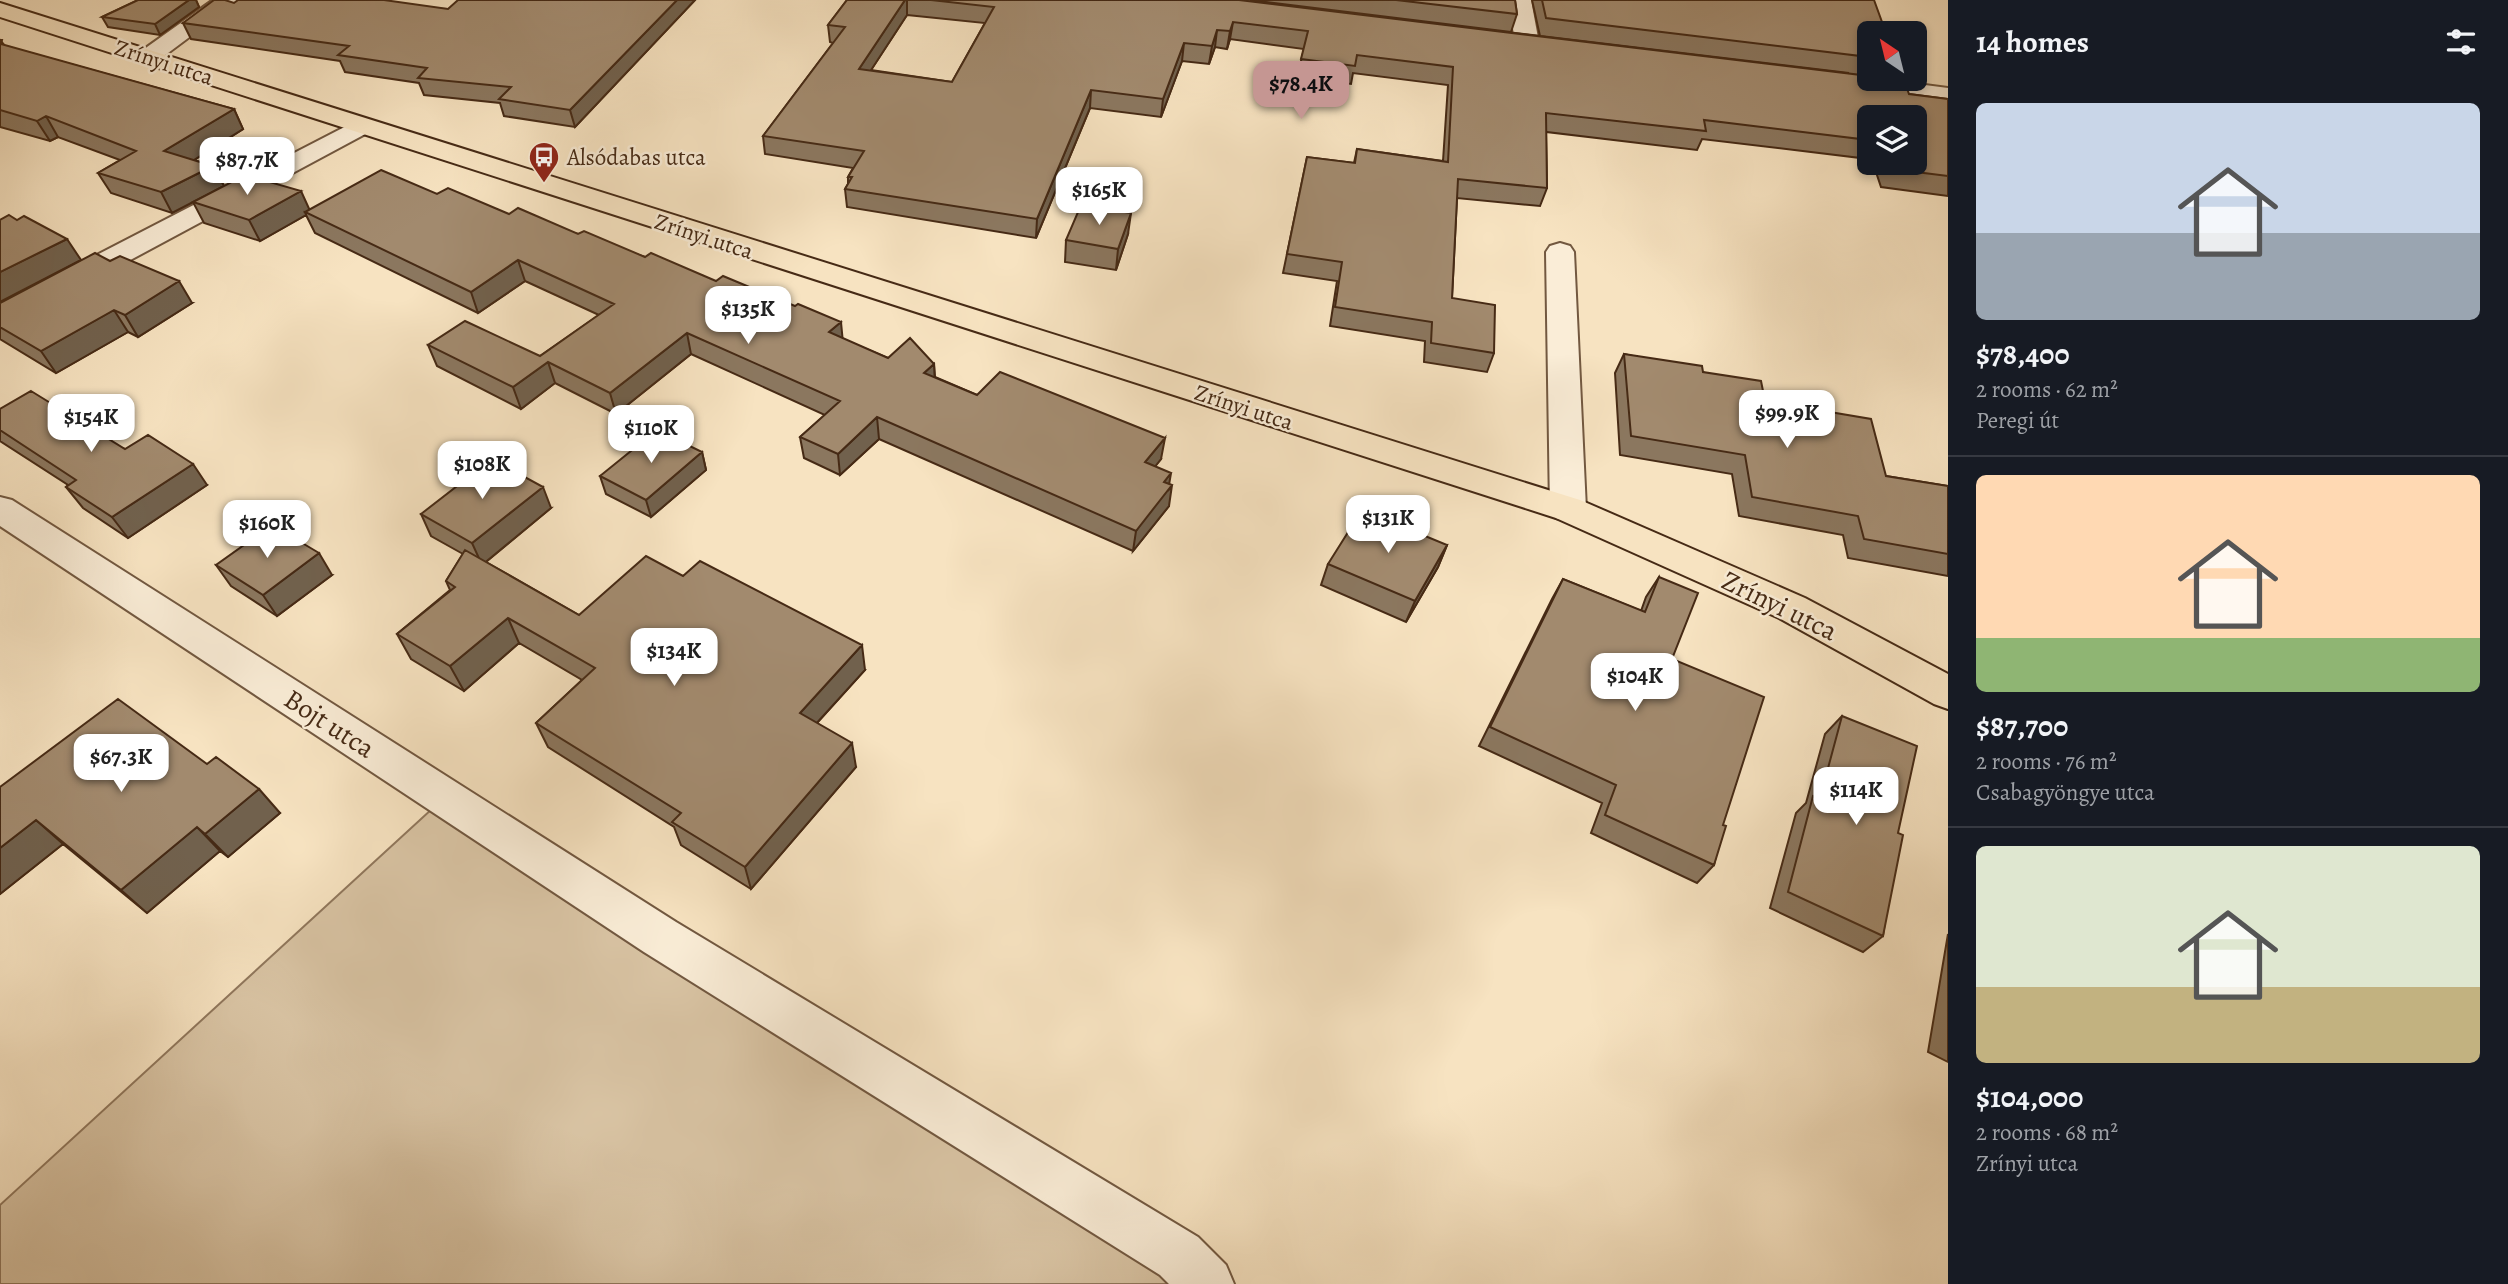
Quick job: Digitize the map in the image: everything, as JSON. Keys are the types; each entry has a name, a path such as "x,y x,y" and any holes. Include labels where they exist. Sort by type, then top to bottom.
{"main road":[{"name":"Zrínyi utca","path":"0,10 360,127 1568,509 1793,608 1948,693"}],"street":[{"path":"148,57 228,0"},
{"path":"1520,0 1527,43"},
{"path":"1500,40 1554,46"},
{"path":"1839,81 1948,95"},
{"path":"0,317 360,127"},
{"path":"1560,252 1568,509"},
{"name":"Bojt utca","path":"0,509 660,937 1179,1256 1207,1284"}],"shaded area":[{"path":"445,797 1207,1284 0,1284 0,1205"}],"building":[{"path":"138,0 189,0 155,24 102,17"},
{"path":"214,0 234,3 238,0 384,0 448,9 458,0 677,0 570,110 499,99 511,87 418,78 427,68 338,55 349,46 183,23"},
{"path":"847,0 905,0 859,69 952,82 994,7 931,0 1239,0 1857,75 1857,91 1908,91 1909,94 1948,99 1948,176 1927,173 1927,105 1857,105 1857,139 1704,120 1706,131 1546,113 1547,188 1458,179 1452,298 1495,305 1494,353 1431,343 1432,322 1335,307 1342,262 1287,254 1307,157 1355,163 1357,149 1448,162 1453,67 1357,55 1355,66 1301,59 1308,31 1233,22 1230,31 1217,30 1212,46 1184,43 1163,99 1091,90 1037,219 845,189 852,177 848,177 864,151 763,136 845,27 828,25"},
{"path":"1396,0 1515,0 1517,14"},
{"path":"1542,0 1874,0 1882,21 1857,21 1857,56 1546,18"},
{"path":"0,40 1,44 234,109 164,151 213,166 161,192 98,173 136,151 46,116 37,121 0,110"},
{"path":"381,170 437,194 448,188 509,214 518,208 578,234 584,231 645,257 651,253 716,281 723,276 841,322 829,332 888,358 910,338 934,364 924,373 977,395 1000,372 1165,438 1145,462 1171,473 1164,482 1172,485 1136,531 877,417 838,454 800,437 840,401 687,333 610,393 548,362 513,387 428,345 465,321 540,356 614,304 518,260 471,292 305,212"},
{"path":"245,175 301,191 249,220 193,202"},
{"path":"1081,205 1131,213 1118,249 1066,240"},
{"path":"9,215 17,220 24,216 67,239 0,272 0,220"},
{"path":"95,253 110,261 120,256 179,281 125,315 114,310 41,351 0,327 0,303"},
{"path":"1624,354 1702,366 1703,372 1761,381 1765,401 1871,419 1886,476 1948,486 1948,554 1864,539 1858,516 1752,497 1745,455 1631,436"},
{"path":"31,391 125,449 148,435 193,464 112,517 66,487 76,480 0,430 0,409"},
{"path":"657,430 702,452 646,500 600,476"},
{"path":"492,459 543,487 472,543 421,514"},
{"path":"1362,510 1447,545 1415,601 1328,564"},
{"path":"272,525 319,553 263,595 216,565"},
{"path":"465,550 579,615 646,556 683,576 700,561 862,645 800,713 852,743 745,867 672,822 681,813 536,723 595,668 508,618 450,666 397,634 455,587 446,581"},
{"path":"1659,577 1698,593 1672,659 1764,697 1723,825 1726,826 1714,865 1605,815 1616,785 1490,727 1563,579 1645,612"},
{"path":"118,699 207,764 216,757 259,789 205,834 197,827 121,890 36,820 0,848 0,787"},
{"path":"1842,716 1917,746 1898,833 1903,835 1883,936 1788,892 1813,796 1820,798"}],"place":[{"name":"Alsódabas utca","path":"544,184"}]}
